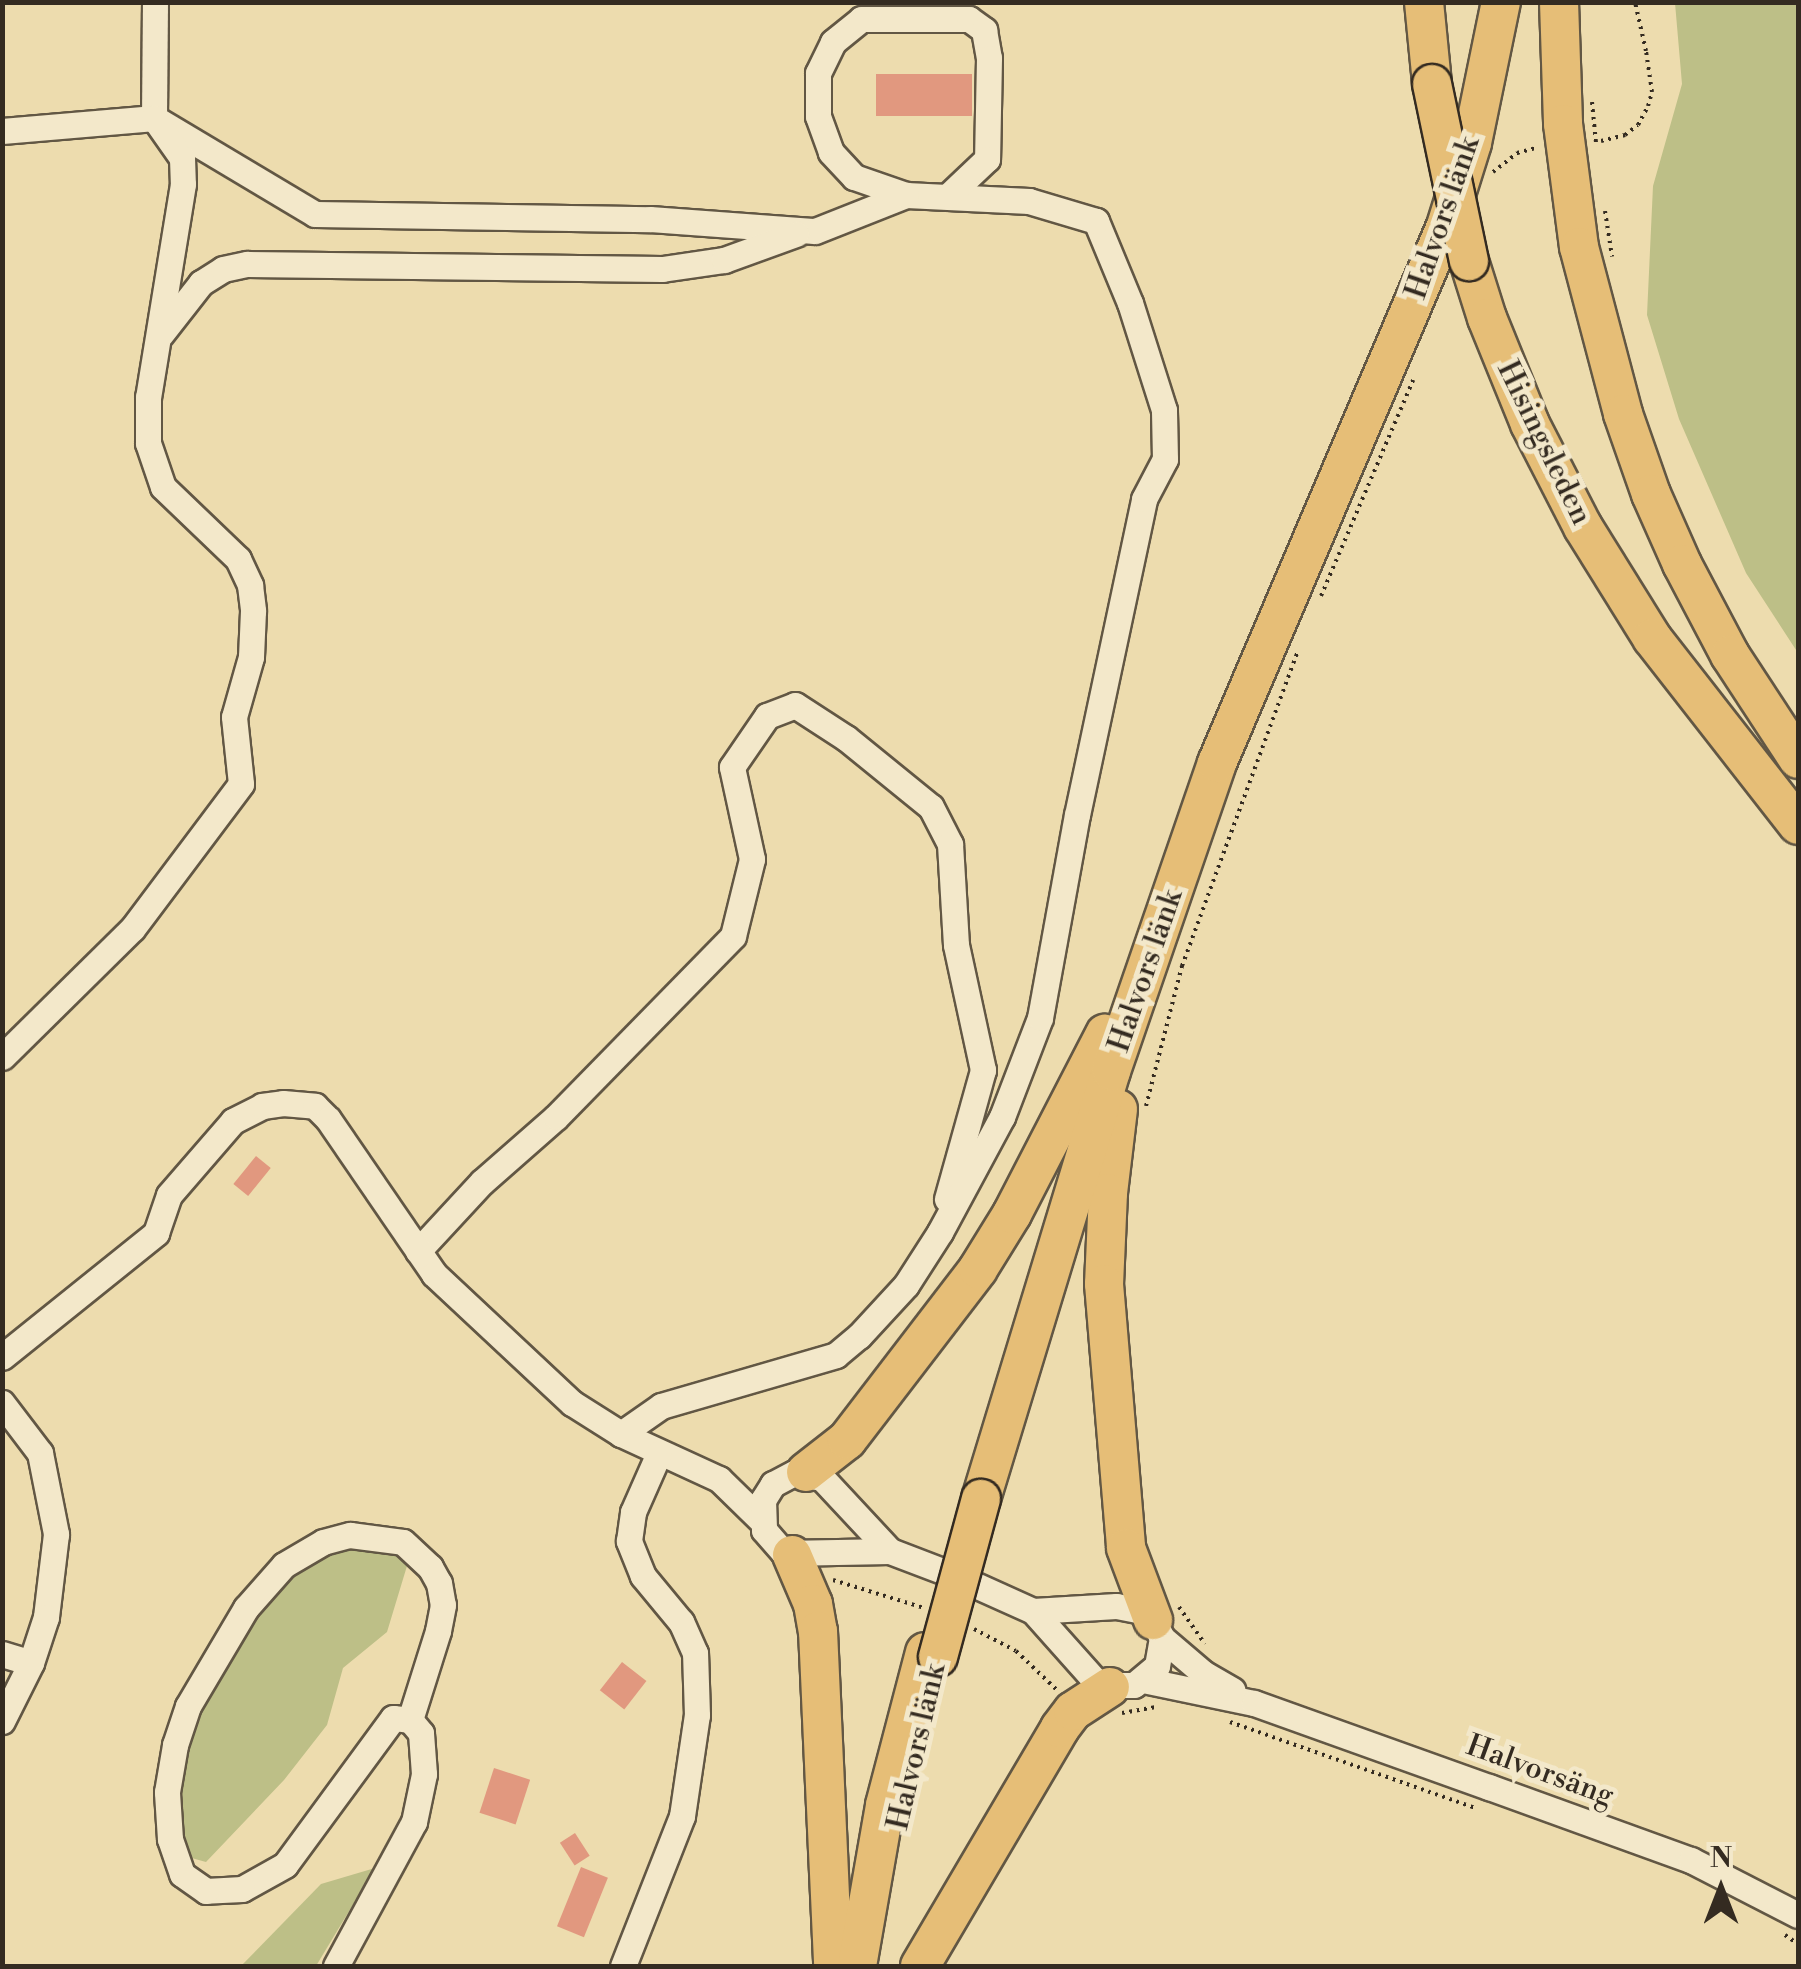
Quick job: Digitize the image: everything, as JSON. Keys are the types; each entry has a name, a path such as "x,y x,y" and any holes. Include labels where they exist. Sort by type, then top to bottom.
{"highway":[{"name":"Hisingsleden","path":"1424,2 1432,84 1470,261 1530,424 1583,527 1652,638 1798,825"},
{"name":"Halvors länk","path":"857,1966 885,1805 932,1654 974,1497 1124,1009 1209,744 1427,202 1478,2"},
{"name":"Halvors länk","path":"1124,1009 1270,630 1446,226 1472,143 1500,2"},
{"path":"1559,2 1563,124 1580,247 1622,414 1650,494 1682,564 1730,655 1798,759"},
{"path":"795,1475 847,1440 978,1269 1124,1009"},
{"path":"1124,1009 1104,1284 1126,1548 1162,1618"},
{"path":"798,1569 813,1604 822,1670 833,1966"},
{"name":"Halvors länk","path":"872,1966 932,1654"},
{"path":"920,1966 1073,1710 1122,1695"}],"street":[{"path":"2,1057 132,929 241,784 234,717 251,657 250,585 238,559 183,511 152,466 148,397 183,184 182,158 154,118 154,2"},
{"path":"621,1434 662,1406 836,1355 906,1285 940,1232 1002,1117 1040,1018 1077,815 1144,499 1165,459 1164,410 1130,303 1096,221 1029,201 906,195 854,176 831,152 818,116 818,74 833,42 861,19 969,19 984,30 989,58 986,159 949,196"},
{"path":"2,131 154,118 315,214 650,219 806,230"},
{"path":"158,338 201,284 222,269 248,264 662,269 724,260 806,230 831,226 906,195"},
{"path":"418,1251 482,1182 556,1116 733,936 752,858 732,767 767,716 795,705 846,738 931,807 950,844 956,945 983,1070 960,1144 940,1232"},
{"path":"2,1357 156,1233 169,1195 233,1121 262,1106 315,1106 328,1119 434,1274 572,1403 621,1434 719,1479 761,1520 774,1547 798,1569"},
{"path":"2,1403 40,1453 56,1534 46,1617 31,1662 2,1721"},
{"path":"623,1966 682,1816 696,1716 695,1653 682,1622 643,1576 629,1541 633,1512 658,1453"},
{"path":"719,1479 795,1475"},
{"path":"761,1520 766,1494 795,1475"},
{"name":"Halvorsäng","path":"795,1475 834,1486 890,1551 1033,1611 1116,1606 1132,1607 1162,1618 1204,1674 1254,1703 1691,1860 1798,1915"},
{"path":"336,1966 414,1822 424,1750 421,1733 410,1720 392,1718 284,1865 242,1889 206,1891 182,1874 170,1839 167,1792 188,1706 246,1608 284,1565 305,1550 350,1534 403,1542 430,1567 439,1583 442,1605 410,1720"},
{"name":"Halvorsäng","path":"798,1569 890,1551"},
{"name":"Halvorsäng","path":"1033,1611 1089,1677 1122,1695 1254,1703"},
{"path":"1122,1695 1157,1666 1162,1618"},
{"path":"2,1654 31,1662"}],"path":[{"path":"1600,141 1625,134 1638,125 1652,92 1635,2"},
{"path":"1592,98 1597,158"},
{"path":"1486,183 1497,167 1517,153 1552,146"},
{"path":"1602,195 1614,266"},
{"path":"1318,602 1416,372"},
{"path":"1145,1110 1182,966 1298,649"},
{"path":"798,1569 938,1614"},
{"path":"1162,1618 1207,1648 1204,1674"},
{"path":"968,1626 1026,1659 1073,1710"},
{"path":"1122,1695 1166,1707"},
{"path":"1226,1721 1481,1810"},
{"path":"1778,1931 1798,1944"}],"green space":[{"path":"1675,3 1798,3 1798,653 1746,573 1679,419 1647,315 1653,186 1682,84"},
{"path":"339,1547 378,1547 410,1556 387,1632 343,1668 327,1725 284,1780 206,1862 188,1857 177,1813 182,1745 198,1704 255,1611 295,1573"},
{"path":"375,1868 316,1966 241,1966 321,1884"}],"building":[{"path":"876,74 972,74 972,116 876,116"},
{"path":"256,1156 271,1168 248,1196 233,1184"},
{"path":"622,1662 646,1681 624,1709 600,1690"},
{"path":"494,1768 530,1780 516,1824 479,1813"},
{"path":"575,1833 590,1856 575,1865 560,1843"},
{"path":"581,1867 608,1878 584,1937 557,1926"}]}
